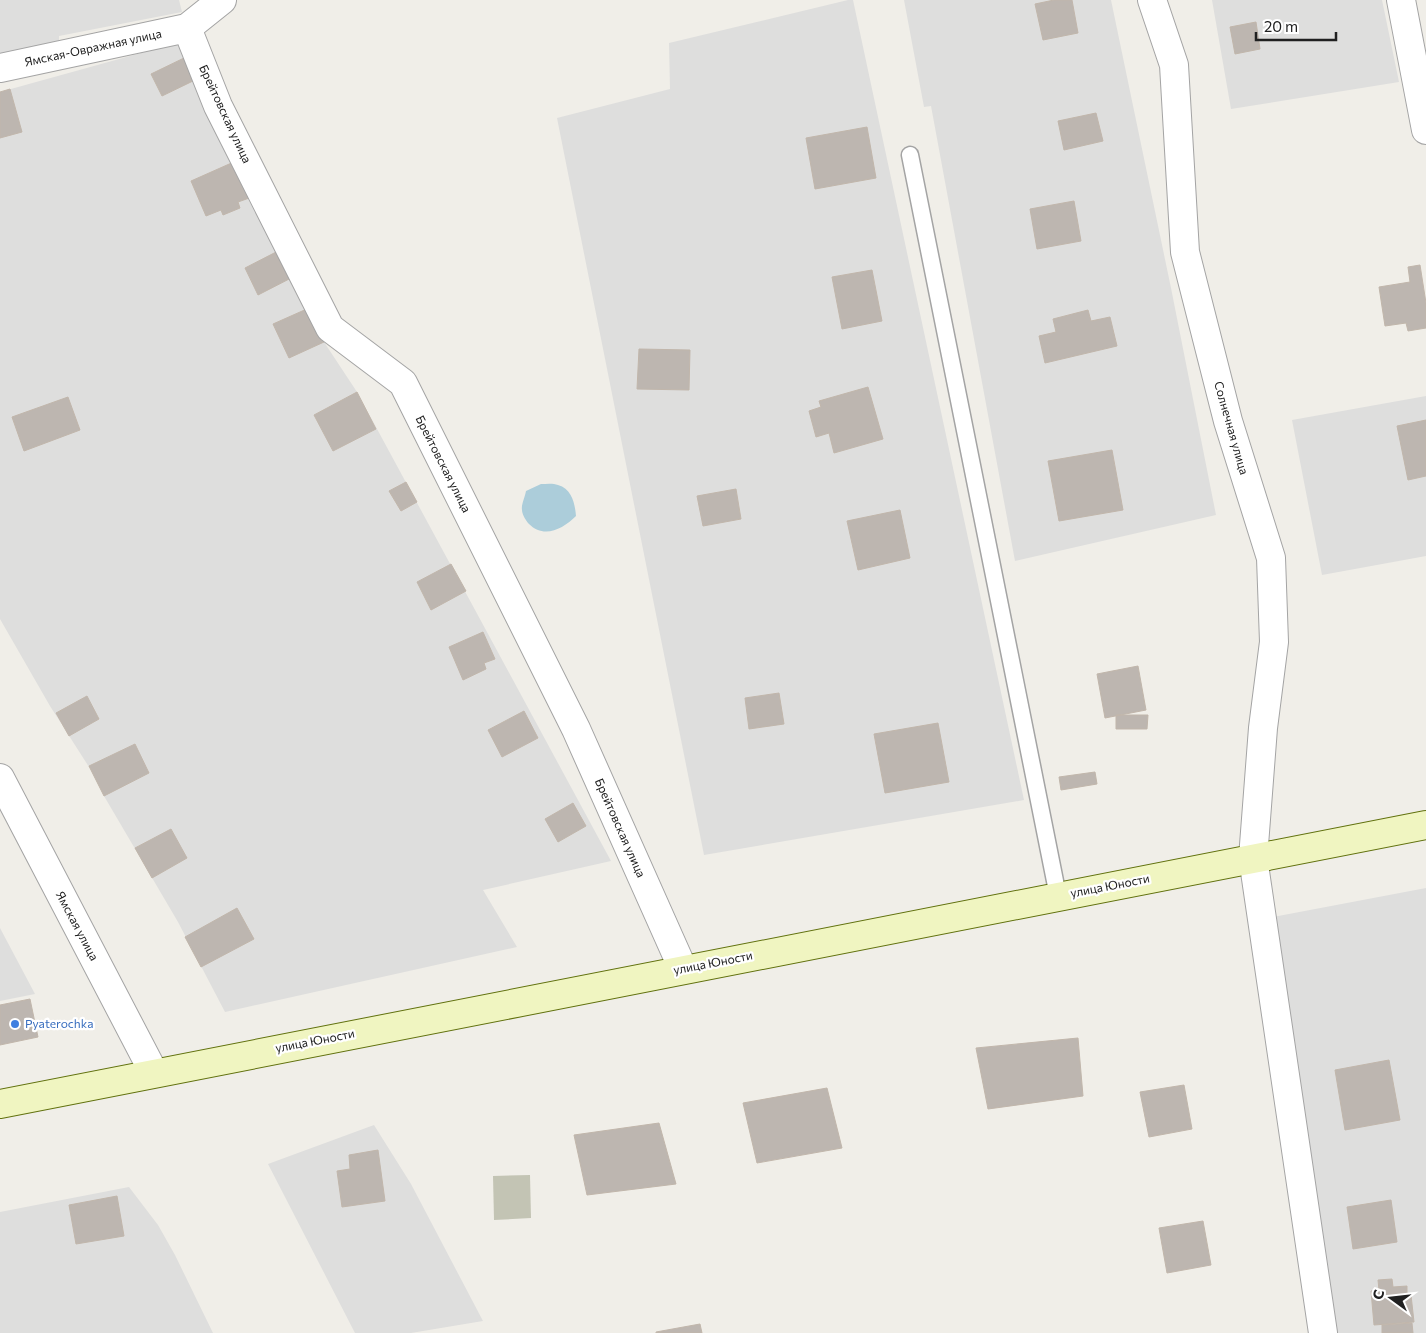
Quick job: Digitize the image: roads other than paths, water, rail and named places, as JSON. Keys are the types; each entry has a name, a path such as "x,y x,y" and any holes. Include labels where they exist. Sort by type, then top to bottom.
{"street":[{"path":"187,28 222,0"},
{"name":"Солнечная улица","path":"1152,0 1174,65 1185,252 1228,421 1271,558 1274,642 1263,728 1254,858 1324,1333"},
{"path":"1401,0 1426,130"},
{"name":"Ямская-Овражная улица","path":"0,68 187,28"},
{"name":"Брейтовская улица","path":"187,28 218,106 330,328 403,383 576,728 683,969"},
{"name":"Ямская улица","path":"0,778 154,1073"},
{"name":"улица Юности","path":"0,1104 1426,825"}],"lane":[{"path":"910,155 1058,896"}],"water":[{"path":"541,484 554,484 563,487 570,493 574,502 576,516 565,525 553,530 541,531 535,528 529,524 522,512 526,491"}],"place":[{"name":"Pyaterochka","path":"15,1024"}]}
